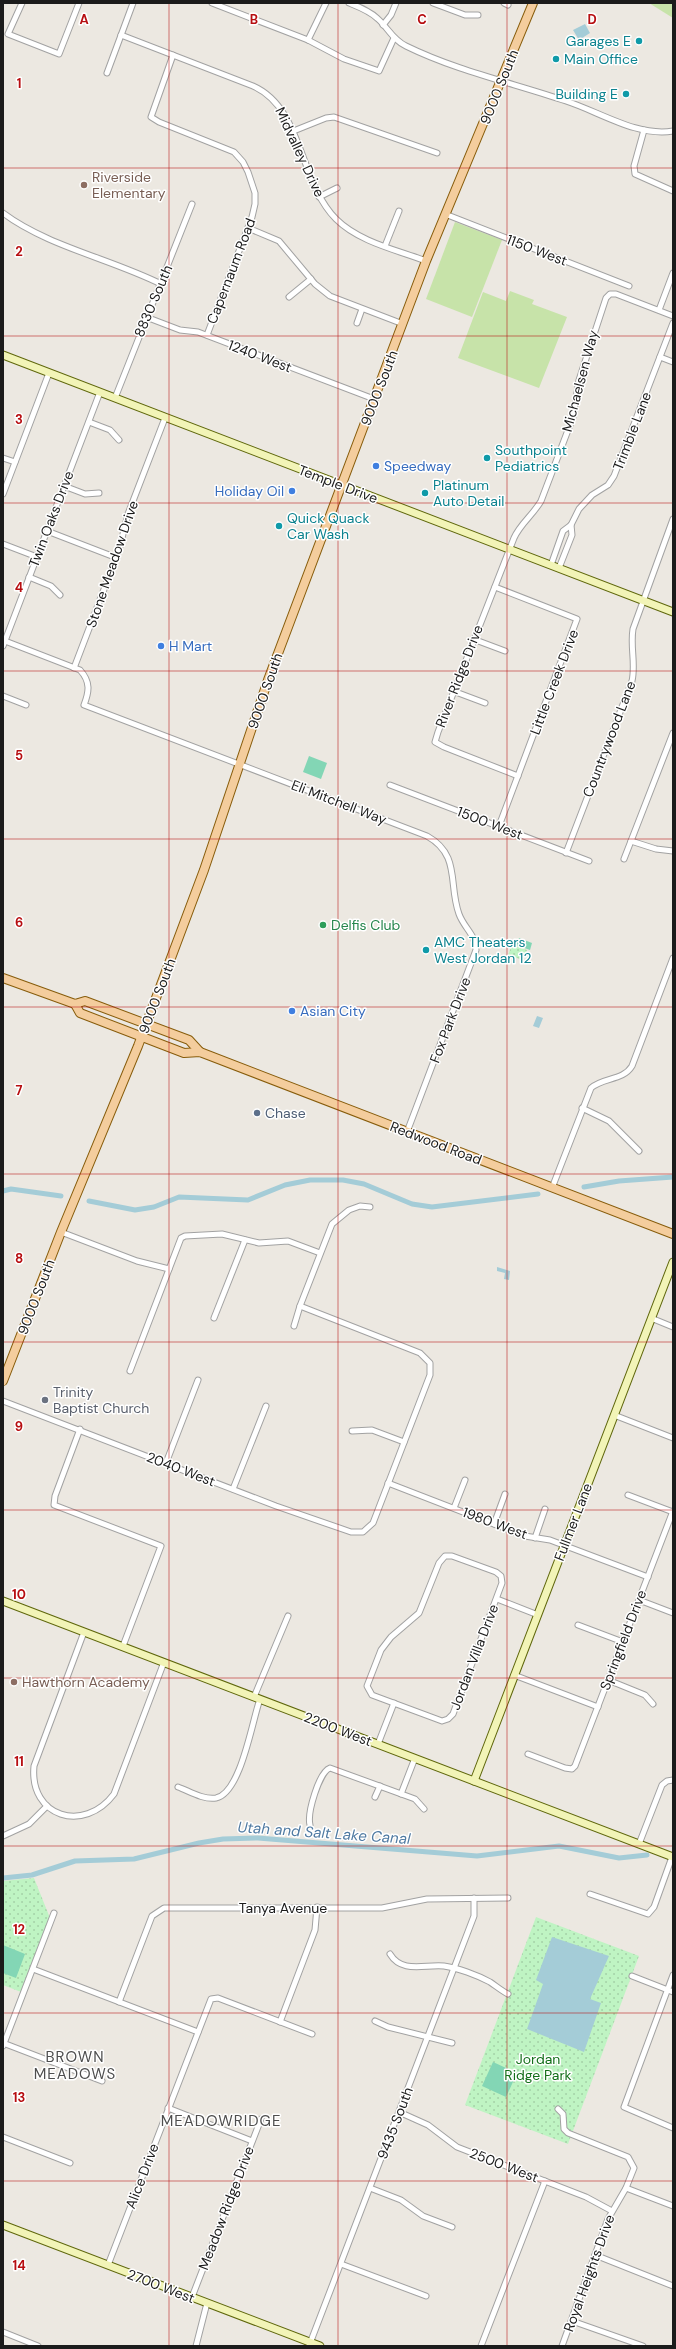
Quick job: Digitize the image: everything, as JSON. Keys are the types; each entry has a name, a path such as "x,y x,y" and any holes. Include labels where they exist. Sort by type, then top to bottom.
{"main road":[{"name":"9000 South","path":"3,1381 61,1232 142,1037 240,765 268,680 343,485 426,261 502,82 533,3"},
{"name":"Redwood Road","path":"3,978 75,1004 85,1001 189,1040 200,1052"},
{"name":"Redwood Road","path":"75,1004 80,1013 142,1037 184,1053 200,1052 673,1234"}],"street":[{"path":"22,3 8,34 59,54 79,3"},
{"path":"107,73 134,3"},
{"path":"212,3 308,40 344,59 379,70 394,38"},
{"path":"308,40 326,3"},
{"path":"349,3 367,11 383,25 394,38 405,46 502,82 566,101 644,130 659,133 673,131"},
{"path":"383,25 391,15 396,3"},
{"path":"432,3 465,15 478,15"},
{"name":"Midvalley Drive","path":"121,35 263,90 279,105 319,197 327,209 346,228 385,246 426,261"},
{"name":"Capernaum Road","path":"173,55 151,117 158,122 227,148 239,156 248,172 255,193 255,204 248,228 207,335"},
{"path":"291,132 326,118 334,117 437,153"},
{"path":"644,130 634,166 635,174 673,191"},
{"path":"319,197 337,188"},
{"name":"8830 South","path":"115,398 192,204"},
{"path":"385,246 399,211"},
{"path":"3,213 29,230 123,266 161,284"},
{"name":"1150 West","path":"446,214 629,286"},
{"path":"248,228 279,241 311,279 330,296 403,324"},
{"path":"659,310 673,273"},
{"path":"289,297 311,279"},
{"name":"Michaelsen Way","path":"510,549 517,531 537,507 573,417 579,380 606,298 610,294 616,294 673,316"},
{"path":"357,323 362,309"},
{"name":"1240 West","path":"146,317 180,330 207,335 374,399"},
{"name":"Trimble Lane","path":"551,565 563,531 571,525 576,514 586,501 606,487 612,480 673,323"},
{"name":"Temple Drive","path":"3,355 673,612"},
{"path":"660,357 673,362"},
{"path":"3,494 49,373"},
{"name":"Twin Oaks Drive","path":"4,644 100,392"},
{"name":"Stone Meadow Drive","path":"74,668 116,558 128,514 165,418"},
{"path":"89,422 110,430 119,440"},
{"path":"3,458 15,462"},
{"path":"64,486 85,494 99,493"},
{"name":"Countrywood Lane","path":"566,853 632,681 634,666 632,636 673,519"},
{"name":"Trimble Lane","path":"559,568 572,535 571,525"},
{"path":"47,531 116,558"},
{"path":"3,544 37,556"},
{"name":"River Ridge Drive","path":"510,549 473,639 435,742 518,776"},
{"path":"29,577 51,586 60,595"},
{"name":"Little Creek Drive","path":"495,587 577,619 499,826"},
{"path":"473,639 504,651"},
{"path":"4,644 74,668"},
{"name":"Eli Mitchell Way","path":"74,668 80,670 87,681 89,689 84,706 427,836 437,842"},
{"path":"453,691 485,703"},
{"path":"3,697 26,705"},
{"path":"624,860 673,733"},
{"name":"1500 West","path":"390,785 588,861"},
{"name":"Fox Park Drive","path":"408,1132 476,950 474,938 459,916 450,862 446,853 437,842"},
{"path":"631,842 656,849 673,851"},
{"path":"552,1188 587,1095 596,1084 624,1074 632,1066 673,958"},
{"path":"582,1108 609,1121 639,1151"},
{"path":"294,1326 300,1306 330,1228 339,1217 358,1206 370,1207"},
{"path":"61,1232 137,1261 169,1268"},
{"path":"130,1371 179,1243 185,1236 222,1234 259,1243 288,1241 320,1253"},
{"path":"214,1318 245,1240"},
{"name":"Fullmer Lane","path":"474,1781 673,1262"},
{"path":"300,1306 420,1352 430,1363 430,1375 388,1483"},
{"path":"652,1318 673,1327"},
{"path":"166,1463 198,1380"},
{"name":"2040 West","path":"3,1401 80,1429 233,1489 351,1532 361,1532 371,1526 388,1483"},
{"path":"233,1489 266,1406"},
{"path":"614,1415 673,1438"},
{"path":"80,1429 54,1496 54,1505 161,1546 122,1646"},
{"path":"352,1431 372,1430 404,1442"},
{"path":"454,1508 465,1480"},
{"name":"1980 West","path":"388,1483 494,1524 535,1538 564,1545 648,1577"},
{"path":"494,1524 505,1494"},
{"path":"628,1495 673,1511"},
{"path":"535,1538 545,1509"},
{"name":"Springfield Drive","path":"528,1754 565,1768 572,1769 671,1522 673,1511"},
{"name":"Jordan Villa Drive","path":"452,1556 496,1572 502,1579 497,1599 451,1717 445,1721 439,1720 372,1695 368,1691 367,1682 381,1650 391,1636 419,1613 443,1558 452,1556"},
{"path":"497,1599 538,1615"},
{"path":"639,1600 673,1613"},
{"name":"2200 West","path":"3,1601 673,1857"},
{"path":"178,1787 210,1798 221,1797 228,1791 246,1748 257,1698 288,1616"},
{"path":"578,1625 623,1642"},
{"path":"84,1632 34,1766 35,1787 39,1796 48,1806 59,1814 79,1817 99,1810 108,1802 117,1786 164,1662"},
{"path":"514,1675 598,1707"},
{"path":"608,1680 645,1695 653,1704"},
{"path":"378,1744 394,1703"},
{"path":"401,1794 415,1758"},
{"path":"310,1824 309,1810 323,1774 328,1769 335,1768 417,1800 424,1809"},
{"path":"639,1844 662,1785 666,1781 673,1780"},
{"path":"375,1798 380,1786"},
{"path":"3,1836 29,1824 48,1806"},
{"path":"590,1894 648,1914 654,1907 673,1857"},
{"name":"9435 South","path":"310,2344 474,1916 474,1898"},
{"name":"Tanya Avenue","path":"119,2002 152,1916 160,1909 382,1908 422,1899 508,1898"},
{"path":"312,2034 280,2022 315,1930 317,1908"},
{"path":"54,1913 3,2044 102,2081"},
{"path":"390,1954 396,1962 410,1966 444,1966 454,1969 490,1982 508,1994"},
{"path":"33,1969 198,2032"},
{"path":"673,1975 624,2108 673,2128"},
{"path":"632,1976 673,1992"},
{"name":"Alice Drive","path":"108,2265 168,2108 213,1997 280,2022"},
{"path":"375,2021 388,2027 452,2043"},
{"path":"168,2108 252,2141"},
{"name":"Royal Heights Drive","path":"558,2109 563,2114 564,2129 568,2133 631,2159 634,2168 626,2188 612,2211 562,2346"},
{"name":"2500 West","path":"399,2112 428,2125 457,2147 586,2197 612,2211"},
{"name":"Meadow Ridge Drive","path":"192,2297 261,2119"},
{"path":"3,2137 70,2163"},
{"path":"482,2346 545,2181"},
{"path":"370,2188 401,2200 423,2216 452,2227"},
{"path":"626,2188 673,2206"},
{"name":"2700 West","path":"3,2225 310,2344 320,2346"},
{"path":"595,2255 673,2286"},
{"path":"341,2264 426,2296"},
{"path":"196,2346 207,2303"},
{"path":"572,2321 643,2346"},
{"path":"3,2332 38,2346"}],"green space":[{"path":"649,3 673,3 673,18"},
{"path":"455,222 502,240 472,317 426,299"},
{"path":"510,291 534,300 532,304 567,317 539,388 458,358 483,292 506,301"},
{"path":"309,756 327,763 321,779 303,772"},
{"path":"519,938 532,943 530,950 516,945"},
{"path":"512,945 527,950 523,960 508,955"},
{"path":"34,1878 50,1918 21,1992 3,1985 3,1881"},
{"name":"Jordan Ridge Park","path":"536,1917 639,1956 568,2144 465,2105"},
{"path":"3,1945 25,1954 16,1978 3,1973"},
{"path":"493,2062 517,2073 506,2097 482,2086"}],"water":[{"path":"585,24 590,33 579,40 573,30"},
{"path":"537,1016 543,1018 539,1028 533,1026"},
{"path":"497,1267 510,1271 509,1280 504,1279 505,1273 497,1271"},
{"path":"552,1937 609,1956 590,1999 601,2003 584,2052 527,2029 543,1984 536,1980"}],"waterway":[{"path":"584,1187 619,1181 673,1177"},
{"path":"89,1201 135,1210 154,1207 179,1197 248,1200 285,1185 310,1180 343,1180 364,1184 412,1204 432,1207 538,1194"},
{"path":"3,1191 11,1189 61,1196"},
{"name":"Utah and Salt Lake Canal","path":"3,1878 32,1875 75,1861 134,1859 199,1843 223,1839 258,1838 477,1856 559,1846 619,1858 647,1855"}],"place":[{"name":"Garages E","path":"639,41"},
{"name":"Main Office","path":"556,59"},
{"name":"Building E","path":"626,94"},
{"name":"Riverside Elementary","path":"84,185"},
{"name":"Southpoint Pediatrics","path":"487,458"},
{"name":"Speedway","path":"376,466"},
{"name":"Holiday Oil","path":"292,491"},
{"name":"Platinum Auto Detail","path":"425,493"},
{"name":"Quick Quack Car Wash","path":"279,526"},
{"name":"H Mart","path":"161,646"},
{"name":"Delfis Club","path":"323,925"},
{"name":"AMC Theaters West Jordan 12","path":"426,950"},
{"name":"Asian City","path":"292,1011"},
{"name":"Chase","path":"257,1113"},
{"name":"Trinity Baptist Church","path":"45,1400"},
{"name":"Hawthorn Academy","path":"14,1682"}],"district":[{"name":"BROWN MEADOWS","path":"75,2066"},
{"name":"MEADOWRIDGE","path":"221,2121"}]}
